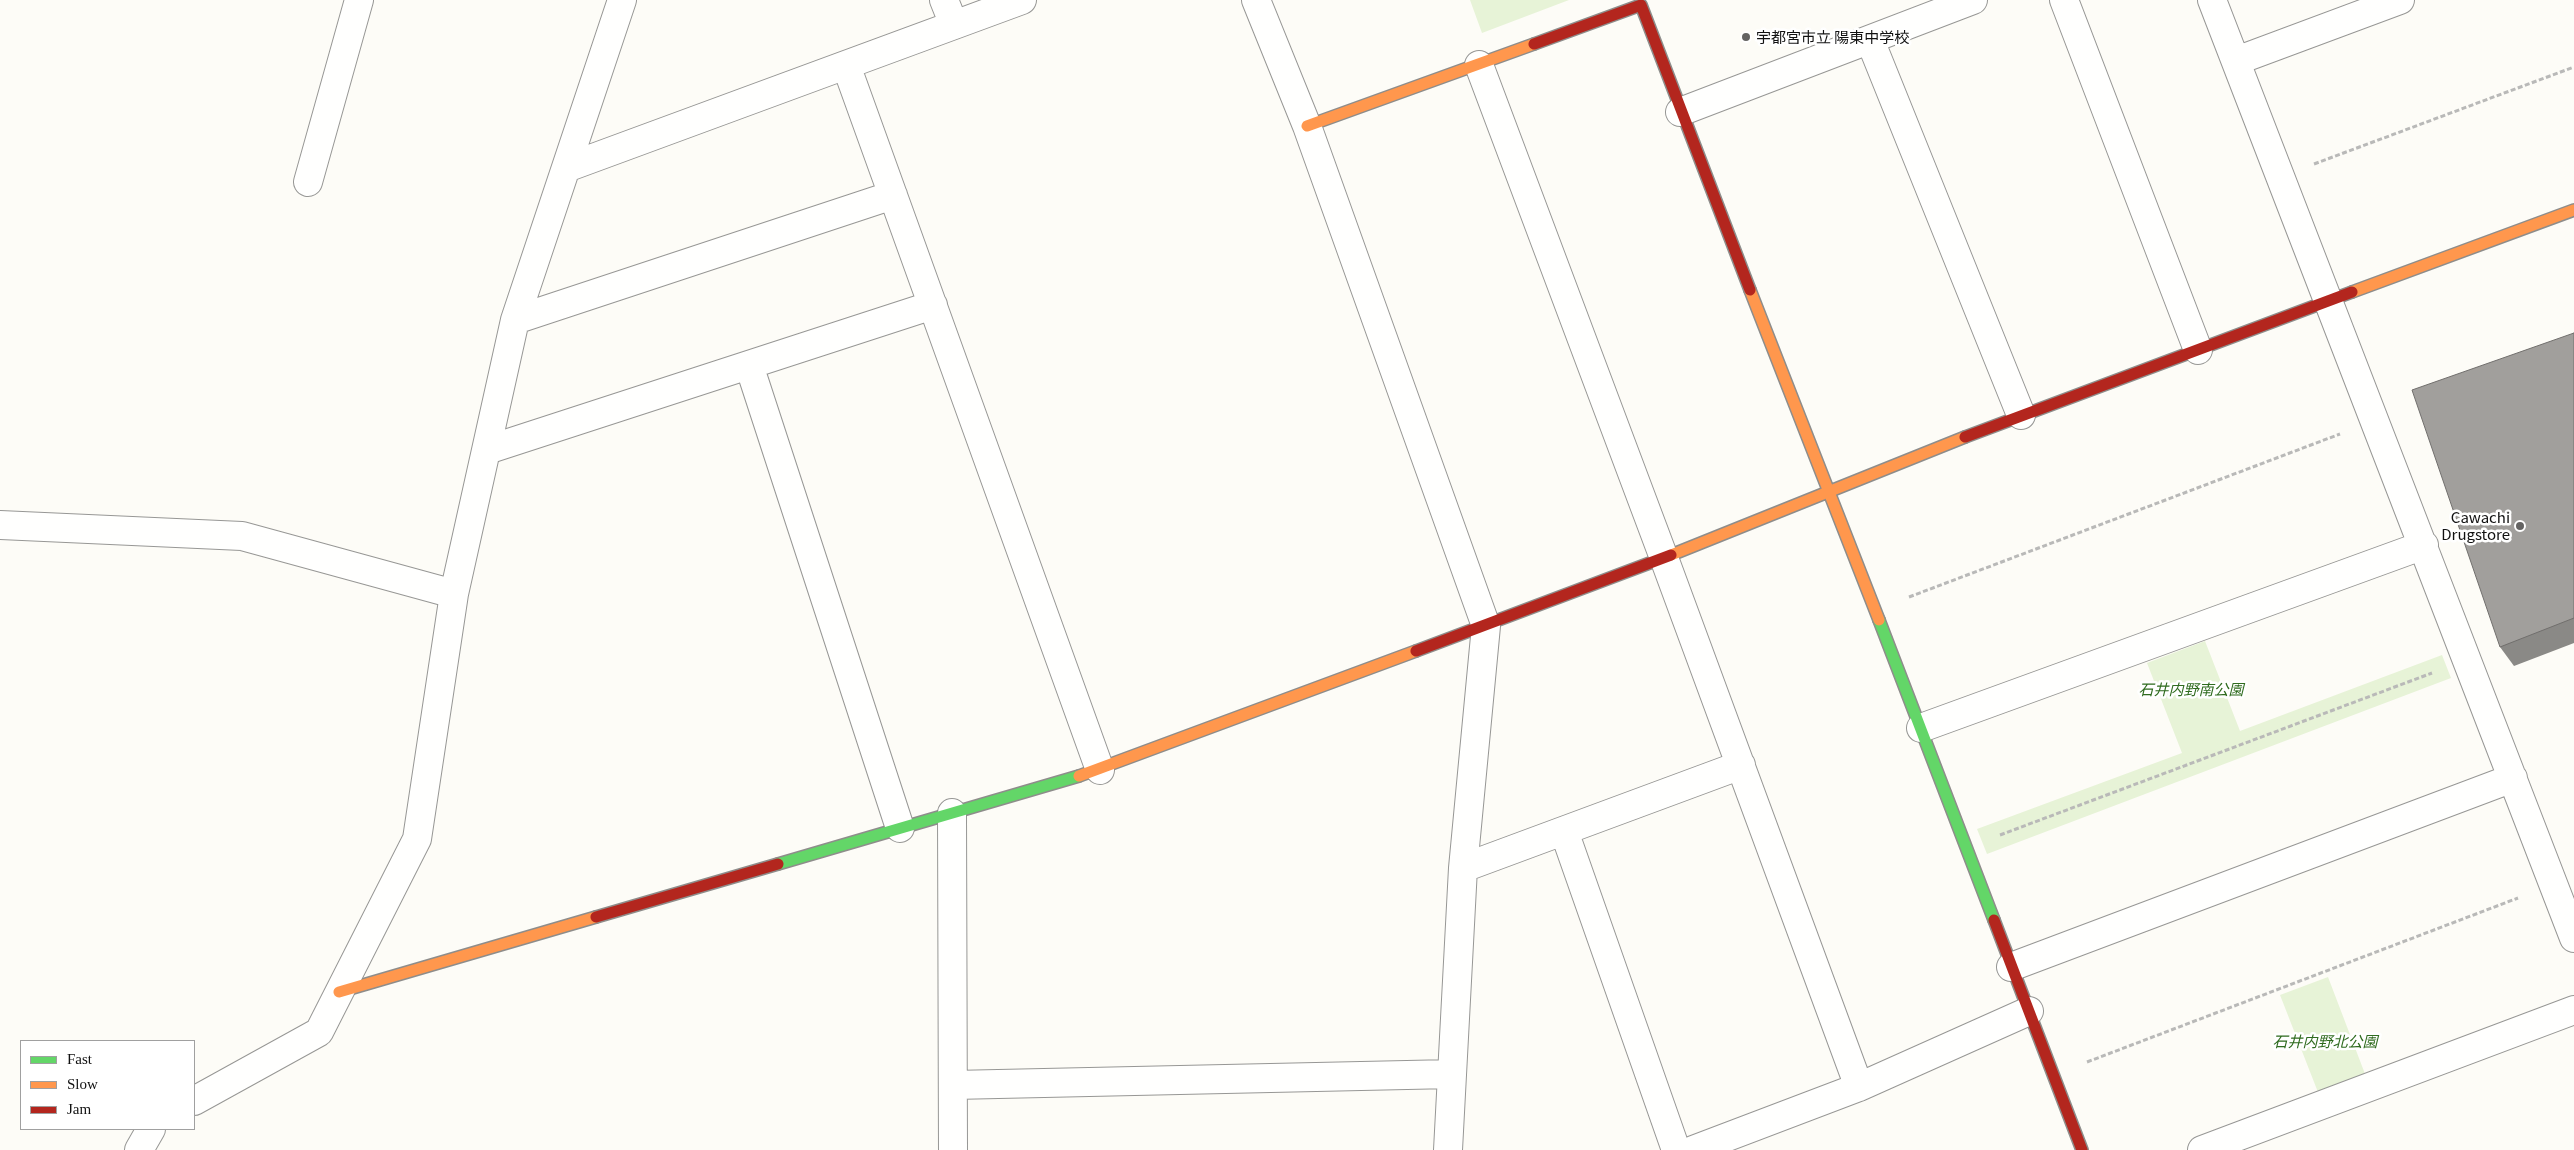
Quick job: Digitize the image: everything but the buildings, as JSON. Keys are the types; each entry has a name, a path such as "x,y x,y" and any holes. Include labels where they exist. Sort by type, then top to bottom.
{"street":[{"path":"308,182 359,0"},
{"path":"195,1100 319,1032 417,839 454,594 515,320 622,0"},
{"path":"944,0 954,25"},
{"path":"566,168 1022,0"},
{"path":"1256,0 1307,126 1486,626 1462,868 1448,1150"},
{"path":"1680,112 1973,0"},
{"path":"2064,0 2198,350"},
{"path":"2212,0 2468,659 2574,938"},
{"path":"2236,61 2400,0"},
{"path":"1307,126 1641,5 1680,112 1827,492 1921,728 1965,849 2082,1150"},
{"path":"1870,40 2021,415"},
{"path":"846,65 1100,770"},
{"path":"1479,65 1860,1088"},
{"path":"515,320 893,195"},
{"path":"339,992 1100,770 1664,558 2021,415 2574,210"},
{"path":"487,450 932,305"},
{"path":"749,365 900,828"},
{"path":"0,525 242,536 454,594"},
{"path":"1921,728 2424,545"},
{"path":"1462,868 1741,765"},
{"path":"2011,967 2513,778"},
{"path":"952,813 953,1150"},
{"path":"1564,831 1676,1150"},
{"path":"2202,1150 2574,1010"},
{"path":"1694,1150 1860,1088 2029,1011"},
{"path":"953,1085 1452,1074"},
{"path":"139,1150 150,1130"}],"path":[{"path":"2280,176 2574,68"},
{"path":"1875,610 2376,421"},
{"path":"1965,849 2468,659"},
{"path":"2054,1075 2554,884"}],"green space":[{"path":"1470,0 1569,0 1482,33"},
{"name":"石井内野南公園","path":"2205,641 2240,731 2442,655 2451,678 1987,854 1977,829 2182,753 2147,663"},
{"name":"石井内野北公園","path":"2328,977 2370,1087 2323,1105 2280,995"}],"traffic: fast":[{"path":"1879,620 1994,920"},
{"path":"778,864 1079,776"}],"traffic: slow":[{"path":"1307,126 1534,44"},
{"path":"2352,292 2574,210"},
{"path":"1750,290 1879,620"},
{"path":"1671,555 1965,437"},
{"path":"1079,776 1416,651"},
{"path":"339,992 596,917"}],"traffic: jam":[{"path":"1534,44 1641,5 1750,290"},
{"path":"1965,437 2352,292"},
{"path":"1416,651 1671,555"},
{"path":"596,917 778,864"},
{"path":"1994,920 2082,1150"}],"place":[{"name":"宇都宮市立 陽東中学校","path":"1746,37"},
{"name":"Cawachi Drugstore","path":"2520,526"}]}
